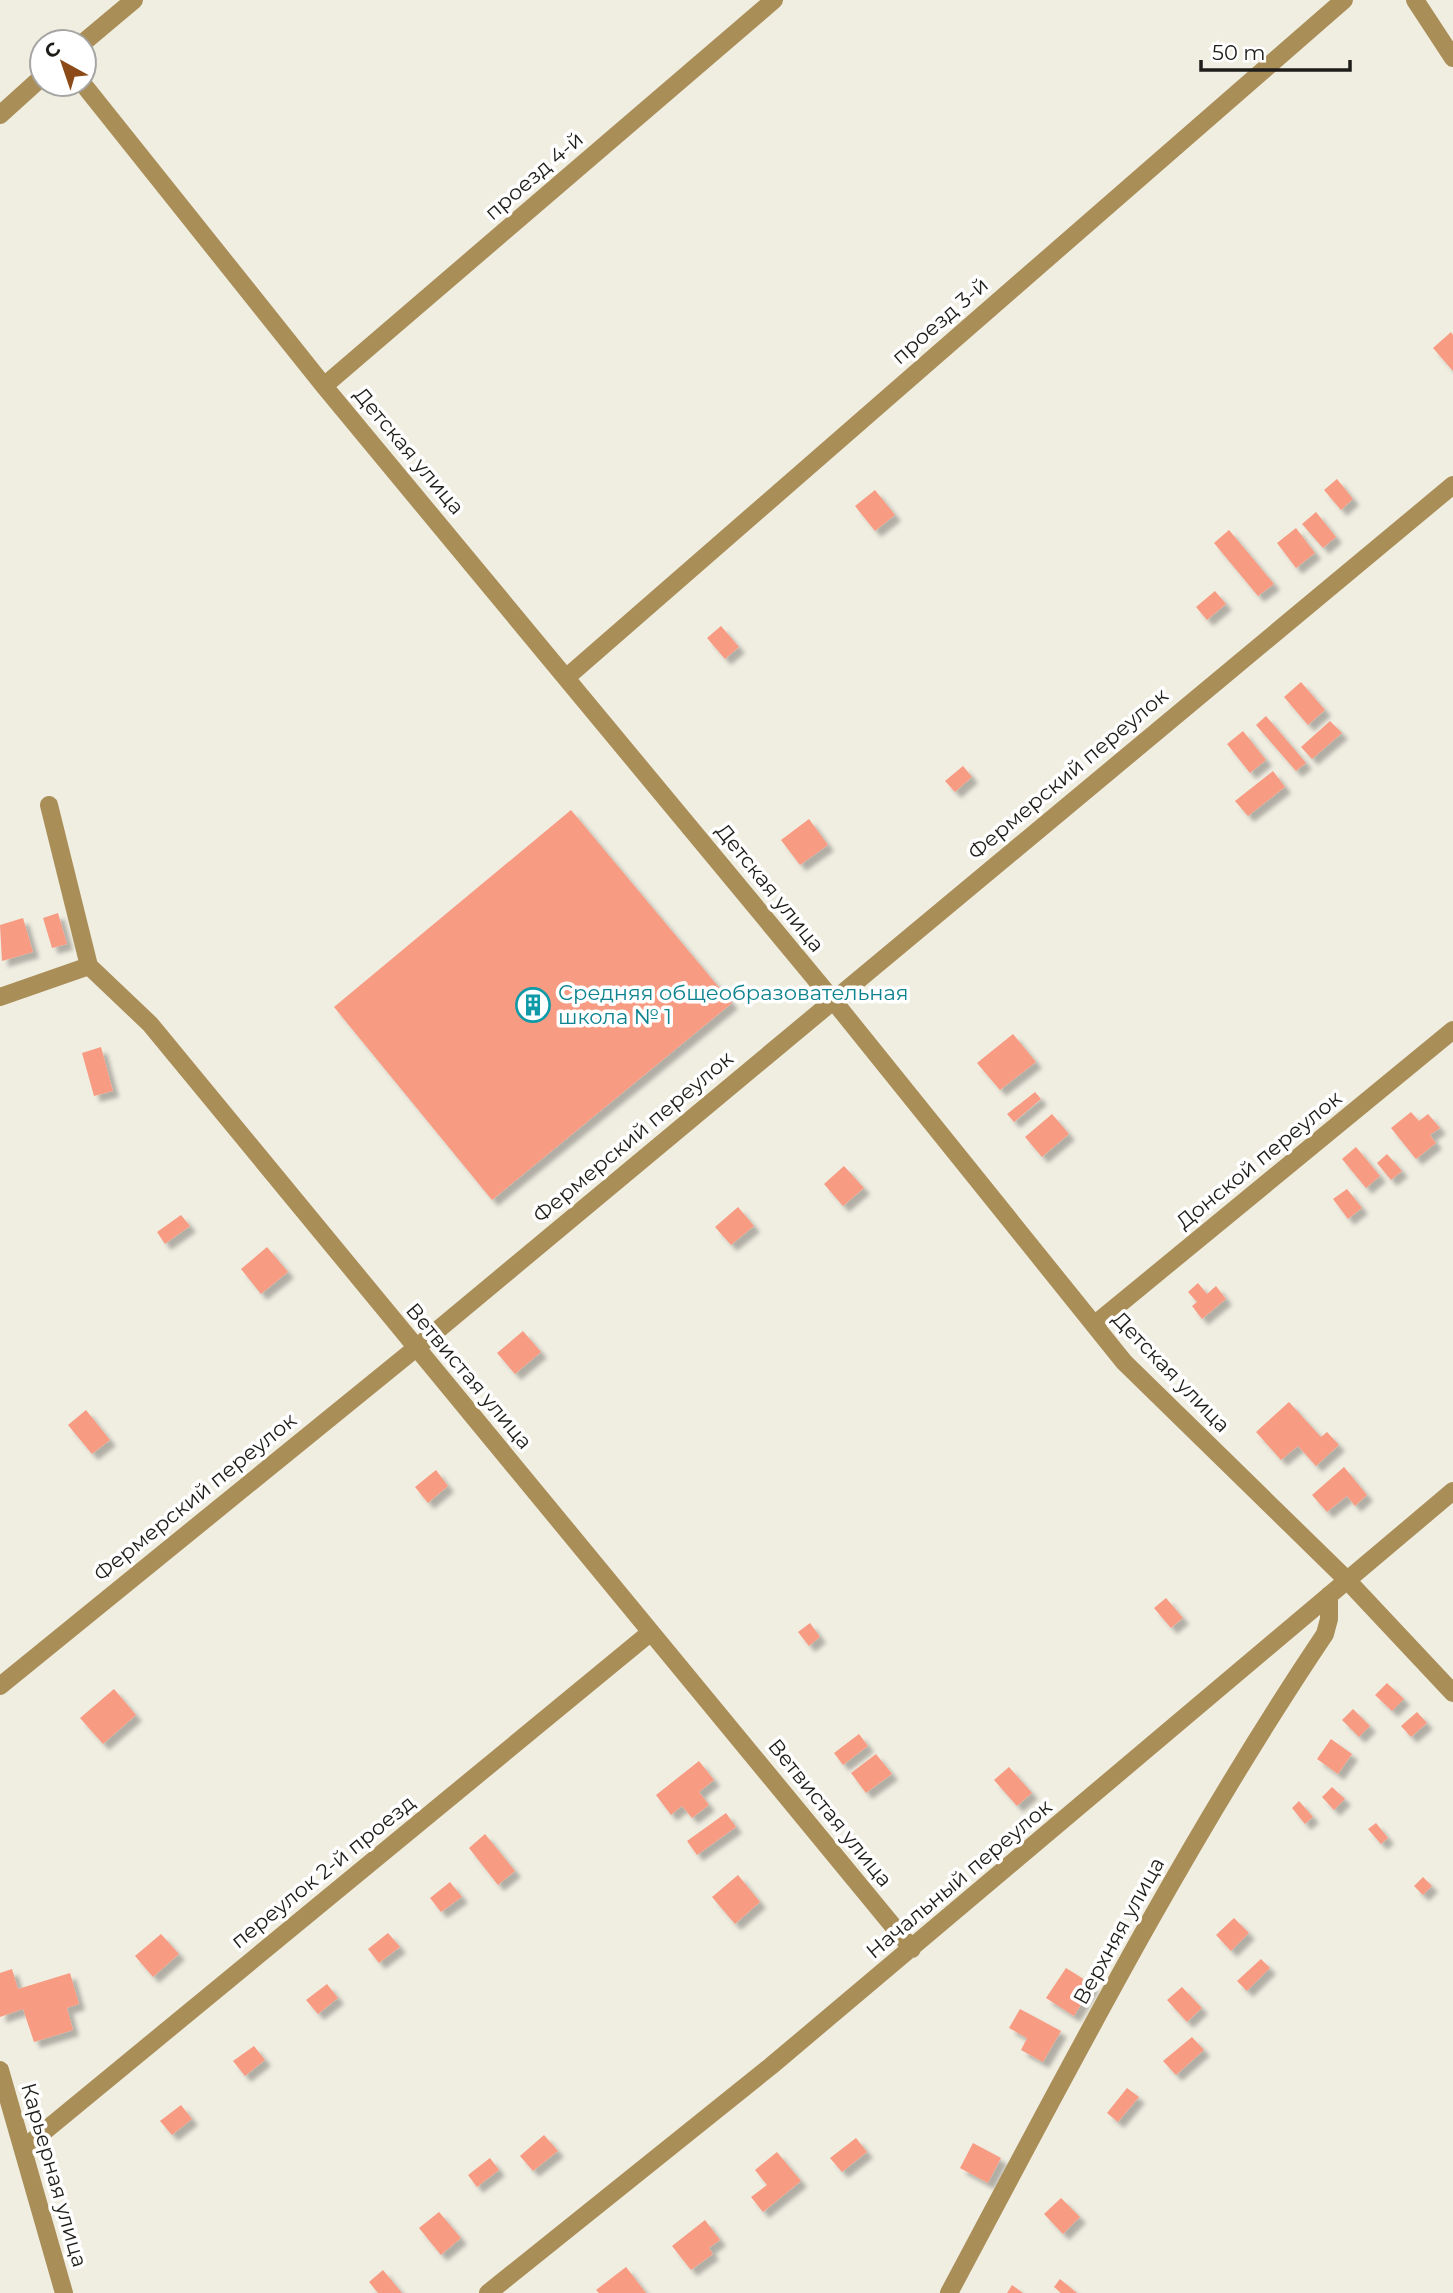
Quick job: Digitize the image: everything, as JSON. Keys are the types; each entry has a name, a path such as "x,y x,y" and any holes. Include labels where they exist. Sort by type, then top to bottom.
{"street":[{"path":"98,30 134,0"},
{"name":"проезд 4-й","path":"324,386 774,0"},
{"name":"проезд 3-й","path":"567,677 1344,0"},
{"path":"1415,0 1453,58"},
{"path":"0,115 28,90"},
{"name":"Детская улица","path":"94,98 324,386 832,999 1124,1362 1346,1579 1453,1693"},
{"name":"Фермерский переулок","path":"0,1686 416,1348 832,999 1453,485"},
{"path":"0,997 89,966 49,805"},
{"name":"Ветвистая улица","path":"89,966 150,1024 912,1949"},
{"name":"Донской переулок","path":"1094,1325 1453,1030"},
{"name":"Начальный переулок","path":"488,2293 912,1949 1453,1491"},
{"name":"Верхняя улица","path":"949,2293 1133,1950 1253,1741 1325,1634 1329,1619 1329,1595"},
{"name":"переулок 2-й проезд","path":"24,2148 651,1632"},
{"name":"Карьерная улица","path":"0,2070 64,2293"}],"building":[{"path":"1451,332 1453,335 1453,371 1433,348"},
{"path":"1337,479 1353,499 1341,510 1324,490"},
{"path":"875,490 895,515 875,531 855,506"},
{"path":"1316,512 1336,537 1323,548 1302,524"},
{"path":"1296,528 1315,553 1296,568 1277,543"},
{"path":"1229,530 1274,584 1258,596 1214,543"},
{"path":"1215,591 1226,604 1207,620 1196,607"},
{"path":"721,626 739,647 725,659 707,638"},
{"path":"1301,682 1325,710 1308,725 1284,697"},
{"path":"1266,716 1306,763 1296,771 1256,725"},
{"path":"1330,721 1342,733 1312,759 1301,747"},
{"path":"1243,731 1266,760 1250,773 1227,744"},
{"path":"963,766 972,777 955,792 945,781"},
{"path":"1273,771 1285,787 1248,816 1235,801"},
{"name":"Средняя общеобразовательная школа № 1","path":"571,810 732,1003 492,1200 334,1007"},
{"path":"809,819 828,845 800,865 781,840"},
{"path":"58,913 67,944 52,948 43,918"},
{"path":"23,918 33,952 2,961 0,925"},
{"path":"1013,1034 1036,1062 1000,1090 977,1063"},
{"path":"101,1047 113,1091 94,1096 82,1053"},
{"path":"1035,1092 1041,1099 1014,1122 1007,1114"},
{"path":"1411,1112 1419,1121 1428,1114 1440,1128 1430,1135 1436,1143 1416,1159 1391,1128"},
{"path":"1052,1114 1069,1134 1042,1157 1025,1137"},
{"path":"1356,1147 1380,1176 1366,1188 1342,1159"},
{"path":"1387,1154 1402,1171 1391,1180 1377,1163"},
{"path":"844,1166 864,1188 843,1206 824,1184"},
{"path":"1347,1189 1362,1208 1348,1219 1333,1199"},
{"path":"738,1207 754,1226 731,1245 715,1227"},
{"path":"181,1215 190,1226 165,1244 157,1232"},
{"path":"267,1247 288,1272 261,1294 241,1269"},
{"path":"1198,1283 1207,1294 1216,1286 1226,1299 1202,1319 1192,1306 1197,1302 1188,1292"},
{"path":"523,1331 541,1352 515,1374 497,1353"},
{"path":"1289,1402 1321,1437 1327,1432 1339,1445 1316,1466 1298,1446 1281,1460 1256,1432"},
{"path":"86,1410 110,1440 92,1454 68,1425"},
{"path":"1344,1467 1367,1495 1355,1506 1347,1496 1327,1512 1312,1495"},
{"path":"436,1470 448,1486 428,1503 415,1487"},
{"path":"1166,1598 1183,1618 1171,1628 1154,1608"},
{"path":"810,1623 820,1637 809,1646 798,1632"},
{"path":"1387,1683 1404,1699 1392,1711 1375,1695"},
{"path":"114,1689 136,1715 103,1744 80,1718"},
{"path":"1353,1709 1370,1726 1359,1737 1342,1720"},
{"path":"1417,1712 1427,1723 1411,1737 1401,1726"},
{"path":"859,1734 868,1746 843,1765 834,1753"},
{"path":"1331,1739 1352,1754 1338,1774 1317,1759"},
{"path":"876,1754 892,1774 866,1793 851,1773"},
{"path":"699,1761 714,1780 699,1792 709,1805 692,1818 682,1806 671,1815 656,1795"},
{"path":"1009,1767 1032,1793 1017,1806 994,1780"},
{"path":"1332,1787 1345,1799 1334,1810 1322,1797"},
{"path":"1299,1801 1313,1817 1305,1824 1292,1808"},
{"path":"726,1813 736,1827 697,1855 687,1841"},
{"path":"1376,1823 1388,1838 1381,1844 1368,1829"},
{"path":"485,1834 515,1871 498,1885 469,1848"},
{"path":"738,1875 760,1902 735,1924 712,1897"},
{"path":"1423,1877 1432,1886 1423,1895 1414,1886"},
{"path":"450,1882 462,1897 441,1912 430,1898"},
{"path":"1234,1918 1249,1933 1231,1951 1216,1935"},
{"path":"388,1933 400,1947 379,1963 368,1949"},
{"path":"161,1934 179,1954 153,1977 135,1956"},
{"path":"1261,1959 1270,1968 1247,1991 1237,1981"},
{"path":"1066,1968 1093,1985 1074,2016 1046,1998"},
{"path":"12,1969 18,1989 70,1973 79,2004 67,2008 73,2030 34,2042 23,2009 0,2017 0,1973"},
{"path":"327,1984 338,1998 318,2014 306,2000"},
{"path":"1182,1987 1202,2008 1187,2022 1167,2000"},
{"path":"1020,2009 1061,2031 1043,2062 1021,2050 1027,2038 1009,2028"},
{"path":"1192,2037 1204,2050 1176,2075 1163,2061"},
{"path":"254,2046 265,2060 245,2076 233,2061"},
{"path":"1127,2088 1139,2097 1118,2122 1107,2113"},
{"path":"181,2105 192,2119 172,2135 160,2121"},
{"path":"544,2135 558,2151 533,2171 520,2156"},
{"path":"856,2138 867,2152 842,2172 830,2158"},
{"path":"973,2143 1001,2158 988,2183 960,2168"},
{"path":"777,2152 801,2181 763,2212 751,2197 767,2185 755,2170"},
{"path":"490,2158 499,2170 477,2187 468,2175"},
{"path":"1061,2198 1080,2217 1063,2234 1044,2214"},
{"path":"439,2212 461,2238 441,2255 419,2228"},
{"path":"705,2220 720,2240 709,2248 713,2254 691,2270 672,2246"},
{"path":"626,2267 646,2293 599,2293 596,2290"},
{"path":"383,2270 402,2293 378,2293 369,2282"},
{"path":"1060,2279 1077,2293 1061,2293 1054,2287"},
{"path":"1012,2285 1023,2293 1007,2293"}],"place":[{"name":"Средняя общеобразовательная школа № 1","path":"533,1005"}]}
